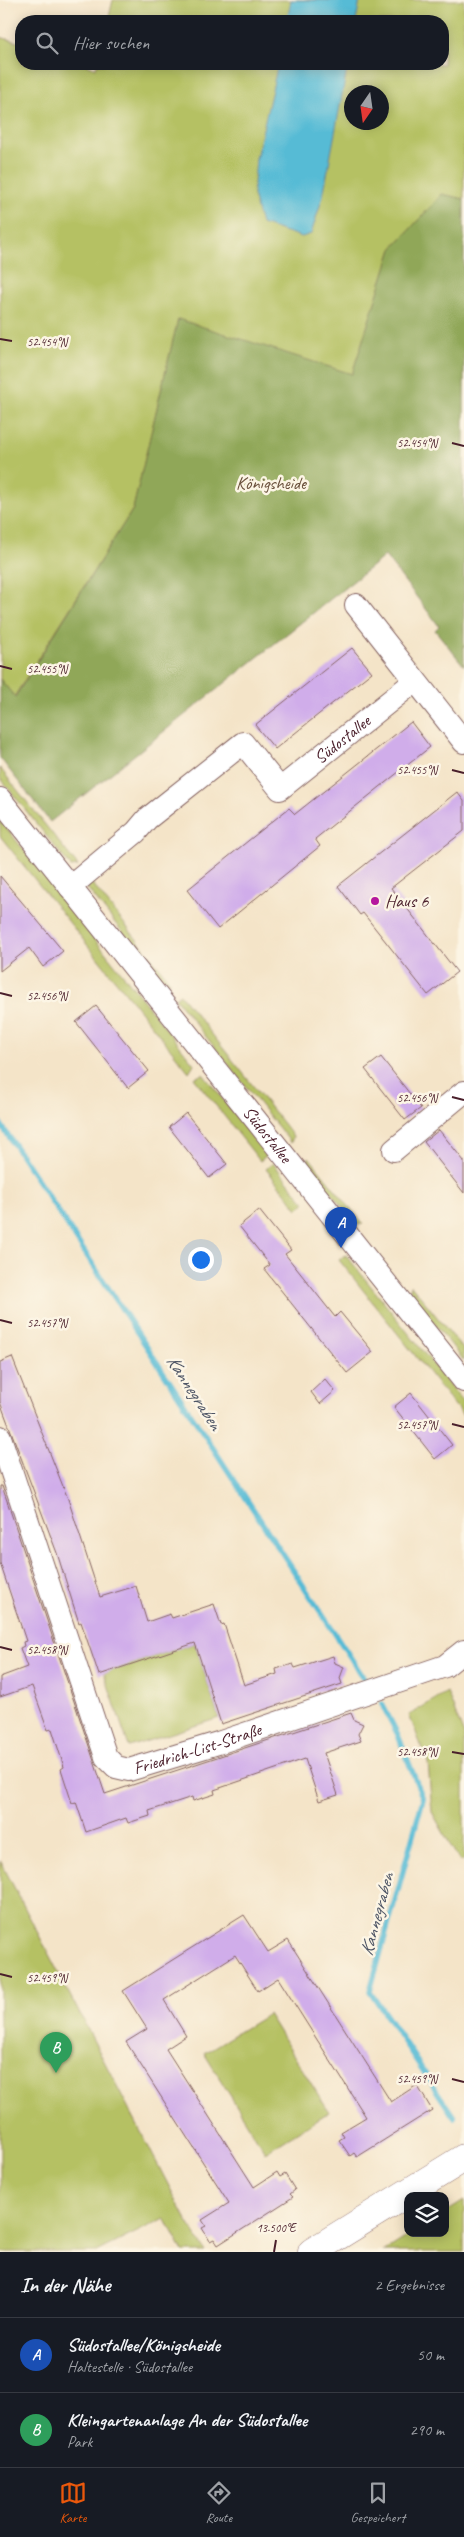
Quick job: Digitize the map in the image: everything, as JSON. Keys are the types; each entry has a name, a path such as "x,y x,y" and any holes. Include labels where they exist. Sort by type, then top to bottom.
{"main road":[{"path":"312,2252 464,2158"}],"street":[{"path":"356,605 464,742"},
{"name":"Südostallee","path":"70,887 136,832 147,819 243,743 280,789 415,681"},
{"name":"Südostallee","path":"0,799 464,1381"},
{"path":"394,1150 464,1092"},
{"name":"Friedrich-List-Straße","path":"0,1437 106,1757 116,1767 129,1770 218,1743 445,1666 464,1651"}],"green space":[{"path":"113,0 464,0 464,199 442,195 392,249 352,375 178,320 133,509 14,697 0,679 0,37 15,41 15,70 449,70 449,15 109,15"},
{"name":"Königsheide","path":"442,194 464,199 464,666 435,630 439,626 385,556 50,822 0,758 0,679 15,697 133,509 178,319 352,374 392,249"},
{"path":"0,768 78,866 71,867 0,778"},
{"path":"0,820 194,1064 189,1072 0,836"},
{"path":"90,881 171,982 164,984 87,888"},
{"path":"180,994 293,1136 291,1143 175,998"},
{"path":"203,1074 267,1155 260,1161 194,1078"},
{"path":"309,1157 363,1224 357,1225 307,1163"},
{"path":"273,1163 305,1203 298,1209 266,1169"},
{"path":"346,1255 464,1403 464,1417 339,1260"},
{"path":"411,1285 464,1350 464,1361 409,1292"},
{"path":"195,1643 219,1718 129,1747 104,1673"},
{"path":"447,1692 464,1735 464,1860 460,1862 432,1812 428,1763 409,1715"},
{"path":"0,1860 187,2221 206,2252 183,2252 165,2218 97,2252 0,2252"},
{"path":"268,2014 329,2112 265,2152 204,2053"},
{"path":"464,2201 464,2252 383,2252 407,2237 449,2237 449,2210"}],"water":[{"path":"291,0 360,0 357,15 288,15"},
{"path":"277,70 347,70 323,196 311,234 302,237 261,224 253,195 256,159"}],"building":[{"path":"352,648 372,672 275,749 255,725"},
{"path":"411,722 430,747 315,839 320,846 218,929 187,890 289,808 295,814"},
{"name":"Haus 6","path":"457,792 464,801 464,831 391,888 457,972 428,995 363,913 360,915 338,886"},
{"path":"0,876 63,951 43,967 29,948 0,971"},
{"path":"96,1006 149,1071 128,1088 76,1022"},
{"path":"381,1057 421,1108 405,1120 365,1069"},
{"path":"186,1113 227,1164 209,1178 169,1127"},
{"path":"439,1130 464,1161 464,1193 424,1142"},
{"path":"259,1210 291,1250 285,1254 335,1317 340,1312 373,1352 347,1373 264,1269 270,1265 239,1226"},
{"path":"12,1357 68,1499 100,1597 136,1586 147,1622 170,1614 172,1618 214,1604 221,1625 224,1624 244,1685 277,1674 276,1669 293,1664 295,1668 333,1656 335,1663 344,1667 340,1678 342,1684 221,1724 195,1643 99,1675 81,1622 79,1623 57,1553 0,1402 0,1362"},
{"path":"325,1379 335,1391 320,1404 311,1392"},
{"path":"411,1393 452,1445 435,1459 394,1407"},
{"path":"0,1486 2,1486 105,1794 351,1713 354,1720 363,1724 358,1734 361,1741 324,1753 338,1795 319,1801 305,1759 214,1790 215,1794 193,1801 192,1797 149,1811 150,1816 128,1823 126,1818 86,1832 76,1802 72,1803 61,1769 64,1767 52,1729 48,1730 32,1686 0,1697 0,1677 27,1667 20,1648 24,1646 23,1642 26,1641 0,1563"},
{"path":"244,1915 268,1952 288,1940 391,2102 417,2085 432,2110 357,2157 354,2153 350,2156 339,2140 344,2137 341,2132 366,2117 278,1978 258,1991 235,1955 164,2000 186,2036 166,2049 254,2187 277,2172 280,2177 285,2174 295,2190 290,2194 293,2197 218,2245 214,2239 210,2241 202,2228 206,2226 202,2220 229,2203 126,2042 147,2029 123,1991"}],"waterway":[{"name":"Kannegraben","path":"0,1123 364,1678"},
{"name":"Kannegraben","path":"382,1704 398,1735 423,1799 370,1991 454,2117"}],"place":[{"name":"Haus 6","path":"375,901"},
{"name":"Südostallee/Königsheide","path":"341,1248"},
{"name":"Kleingartenanlage An der Südostallee","path":"56,2073"}]}
